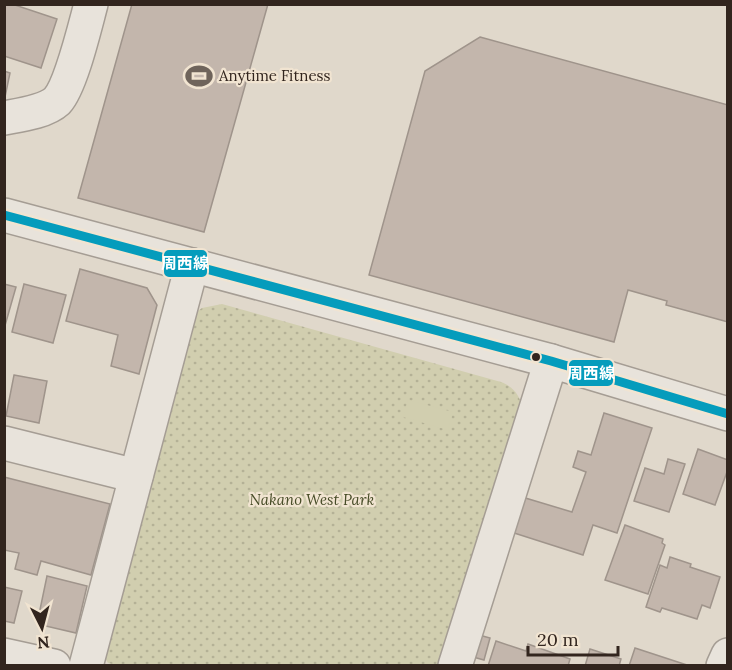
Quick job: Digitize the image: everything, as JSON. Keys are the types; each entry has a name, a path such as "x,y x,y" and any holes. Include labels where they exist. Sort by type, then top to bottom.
{"street":[{"path":"4,118 35,112 57,100 68,82 91,4"},
{"path":"4,215 551,361 728,414"},
{"path":"87,666 192,265"},
{"path":"454,666 551,361"},
{"path":"4,443 136,476"},
{"path":"4,655 54,666"},
{"path":"723,666 728,655"}],"green space":[{"name":"Nakano West Park","path":"222,304 501,382 518,395 523,408 440,665 120,666 108,663 105,658 189,317 202,308"},
{"path":"408,400 453,412 448,430 403,417"}],"building":[{"path":"4,4 12,4 57,19 41,68 4,56"},
{"path":"132,4 268,4 204,232 78,198"},
{"path":"480,37 728,105 728,322 666,305 667,301 628,290 614,342 369,275 425,71"},
{"path":"4,71 10,73 5,97 4,97"},
{"path":"80,269 147,288 157,305 139,374 111,366 118,335 66,321"},
{"path":"4,284 16,287 4,329"},
{"path":"24,284 66,295 53,343 12,332"},
{"path":"14,375 47,381 39,423 6,416"},
{"path":"604,413 652,428 617,533 593,525 583,555 511,532 522,497 572,512 586,472 573,467 578,451 591,455"},
{"path":"698,449 728,460 728,469 715,505 683,494"},
{"path":"668,459 685,464 669,512 634,501 645,468 664,474"},
{"path":"4,477 110,504 91,575 41,561 37,575 15,569 19,553 4,550"},
{"path":"625,525 663,539 662,543 665,545 648,594 605,580"},
{"path":"670,557 691,564 690,567 720,577 710,608 702,605 697,619 662,608 660,612 646,607 660,565 667,568"},
{"path":"47,576 87,586 76,633 37,624"},
{"path":"4,587 22,591 14,623 4,621"},
{"path":"479,635 490,638 484,660 473,657"},
{"path":"496,641 526,651 528,644 570,659 568,666 488,666"},
{"path":"635,648 690,666 629,666"},
{"path":"590,649 621,659 619,666 585,666"}],"transit line":[{"name":"周西線","path":"4,215 551,361 728,414"}],"place":[{"name":"Anytime Fitness","path":"199,76"}]}
